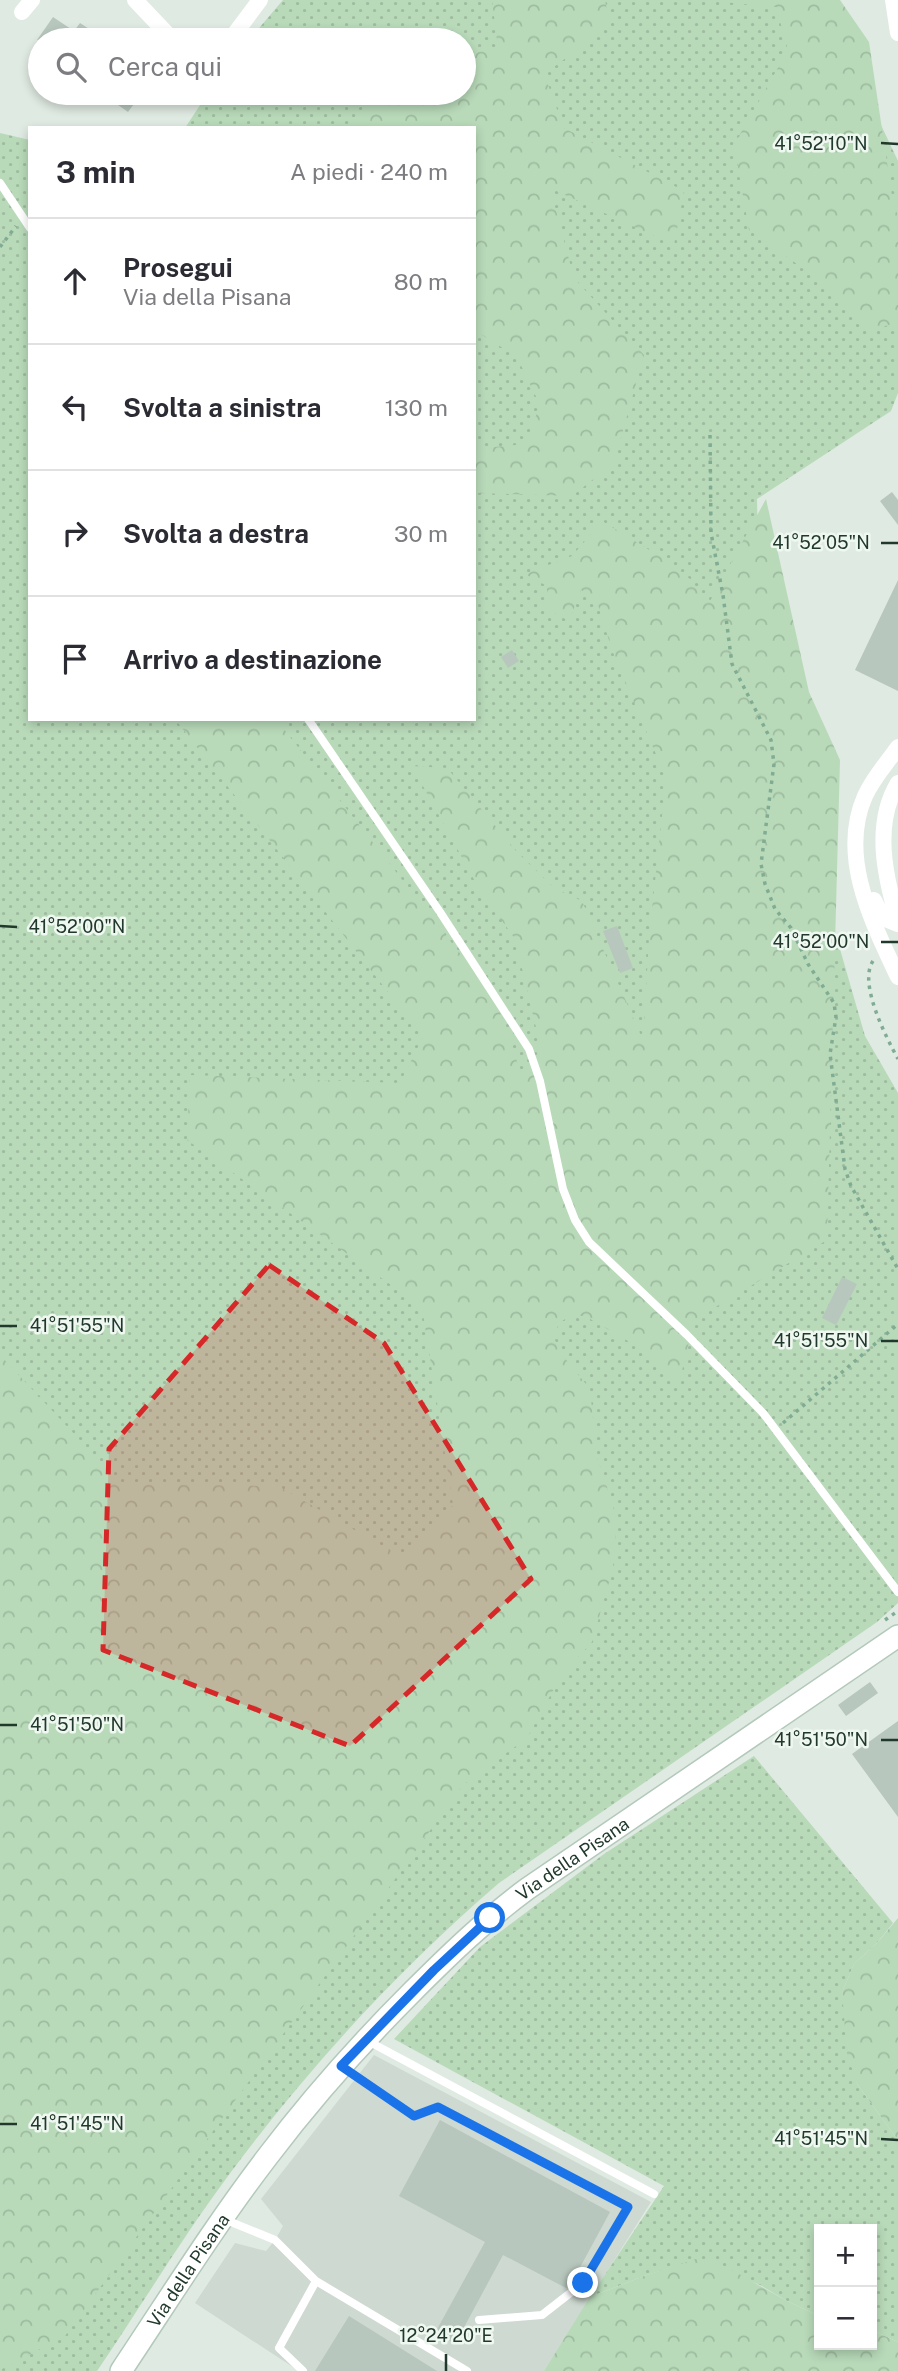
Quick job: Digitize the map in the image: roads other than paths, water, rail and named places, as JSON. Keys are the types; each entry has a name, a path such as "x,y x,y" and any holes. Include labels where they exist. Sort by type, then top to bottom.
{"main road":[{"name":"Via della Pisana","path":"121,2371 223,2218 274,2148 341,2066 434,1970 508,1903 898,1636"}],"street":[{"path":"135,0 162,28"},
{"path":"238,28 260,0"},
{"path":"892,0 898,33"},
{"path":"898,747 866,794 856,832 858,870 867,908 898,977"},
{"path":"898,783 888,808 884,849 898,922"},
{"path":"866,794 866,857 873,895 880,915 898,922"}],"lane":[{"path":"0,183 28,226"},
{"path":"309,721 440,912 529,1049 540,1081 563,1189 575,1220 589,1242 729,1376 776,1429 898,1592"},
{"path":"366,2039 653,2194"},
{"path":"341,2066 414,2116 438,2107 628,2207 583,2283 542,2315 479,2320"},
{"path":"223,2218 275,2240 316,2281 467,2371"},
{"path":"303,2371 279,2348 316,2281"}]}
